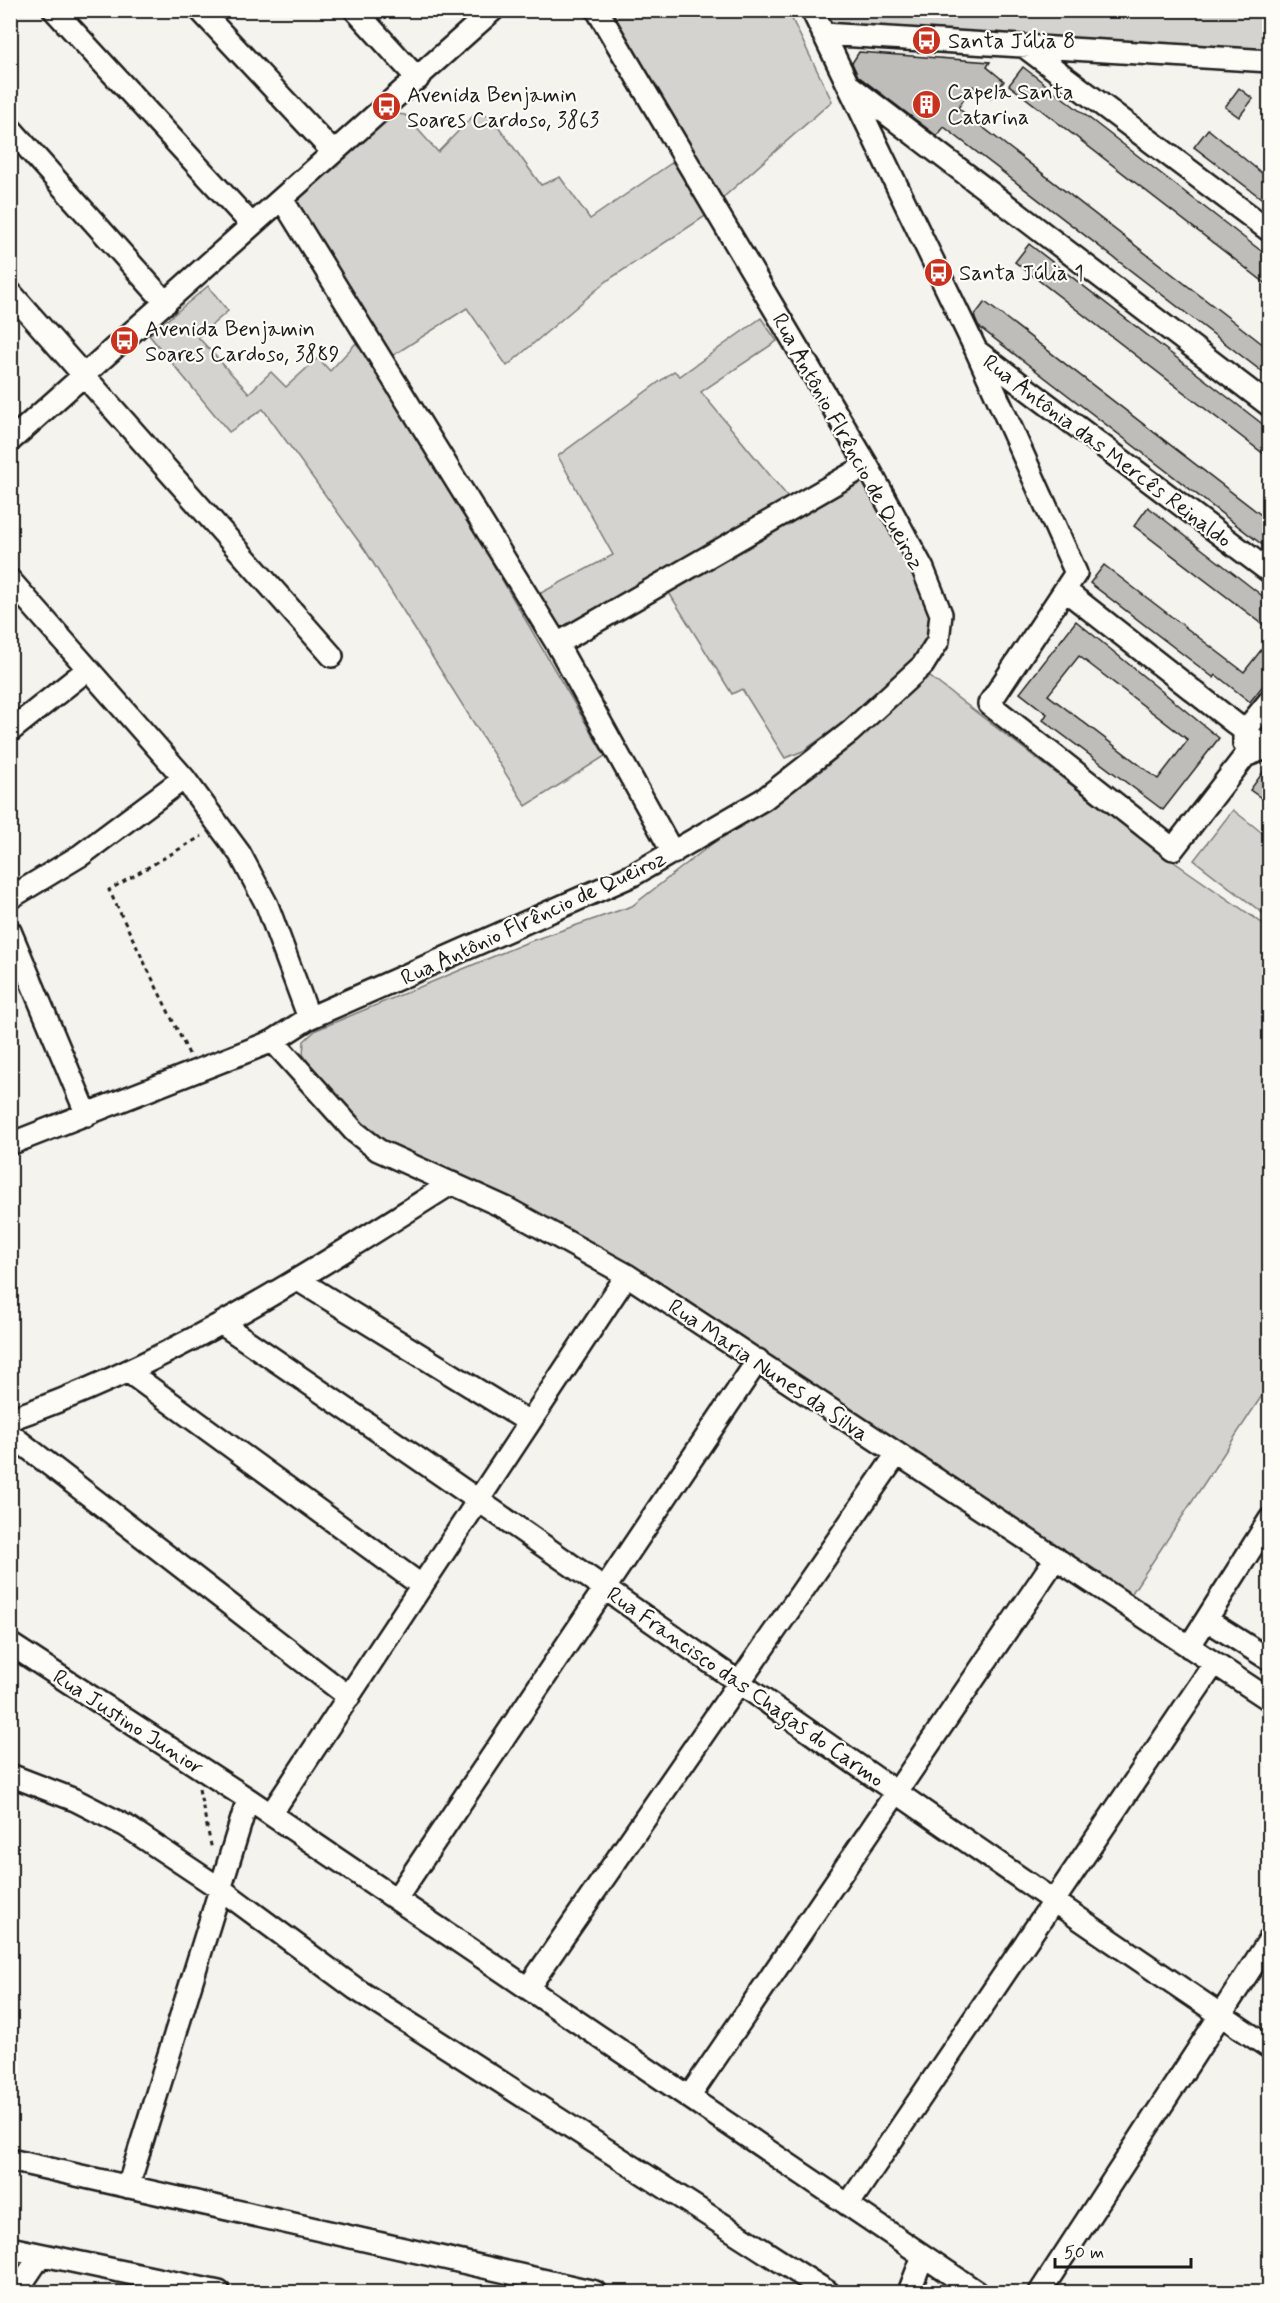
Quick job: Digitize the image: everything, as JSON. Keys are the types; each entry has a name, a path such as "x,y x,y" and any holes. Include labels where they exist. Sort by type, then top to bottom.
{"street":[{"path":"54,10 252,225"},
{"path":"200,10 333,152"},
{"path":"355,10 418,79"},
{"path":"10,441 493,10"},
{"name":"Rua Antônio Flrêncio de Queiroz","path":"10,1144 273,1041 309,1018 633,875 764,800 850,732 922,665 938,641 941,614 922,569 867,465 597,10"},
{"path":"812,10 976,350 1076,573 989,704 1173,849 1245,756 1268,747"},
{"path":"824,34 1269,62"},
{"path":"1025,47 1269,231"},
{"path":"846,83 1269,406"},
{"path":"10,128 166,303"},
{"path":"282,199 557,644 673,853"},
{"path":"10,292 332,656"},
{"name":"Rua Antônia das Mercês Reinaldo","path":"976,350 1269,572"},
{"path":"557,644 867,465"},
{"path":"10,580 184,778 240,854 267,905 309,1018"},
{"path":"1066,591 1244,732 1268,747"},
{"path":"10,731 88,669"},
{"path":"1245,756 1244,732 1269,700"},
{"path":"10,898 81,855 184,778"},
{"path":"10,931 16,960 87,1115"},
{"name":"Rua Maria Nunes da Silva","path":"273,1041 354,1132 378,1150 506,1208 627,1275 1269,1700"},
{"path":"10,1419 130,1373 298,1280 452,1184"},
{"path":"271,1814 627,1275"},
{"path":"298,1280 529,1422"},
{"name":"Rua Francisco das Chagas do Carmo","path":"222,1324 478,1498 1269,2048"},
{"path":"396,1899 758,1360"},
{"path":"130,1373 422,1586"},
{"path":"10,1434 349,1697"},
{"path":"528,1988 897,1454"},
{"path":"1189,1647 1269,1519"},
{"path":"688,2097 1056,1558"},
{"path":"1207,1620 1269,1660"},
{"name":"Rua Justino Junior","path":"10,1644 271,1814 977,2292"},
{"path":"848,2205 1214,1664"},
{"path":"10,1775 75,1800 126,1826 222,1890 356,1989 828,2292"},
{"path":"128,2187 222,1890 248,1799"},
{"path":"1040,2292 1269,1939"},
{"path":"10,2160 595,2292"},
{"path":"10,2248 161,2287 219,2292"},
{"path":"16,2292 41,2255"},
{"path":"909,2292 923,2256"}],"path":[{"path":"198,1072 109,890 219,825"},
{"path":"195,1764 214,1858"}],"shaded area":[{"path":"609,11 788,11 832,101 718,202"},
{"path":"813,11 1269,11 1269,51 823,34"},
{"path":"480,109 498,126 541,185 560,177 590,219 673,162 707,215 608,280 507,366 467,308 389,358 291,205 389,113 405,115 438,152"},
{"path":"208,286 228,311 198,337 249,393 271,372 286,387 318,358 330,371 358,341 445,482 605,756 526,806 365,550 263,409 229,432 149,335"},
{"path":"761,318 777,341 701,392 788,497 560,635 537,595 613,555 558,456 674,371 680,376"},
{"path":"859,480 866,484 933,609 936,620 924,651 862,709 803,751 785,758 742,689 732,694 666,588"},
{"path":"925,673 1151,846 1269,928 1269,1385 1130,1596 693,1304 478,1184 369,1135 313,1071 303,1054 304,1041 316,1030 528,942 632,906 713,843 825,768 886,715"},
{"path":"1233,810 1269,838 1269,918 1194,860"}],"building":[{"path":"859,52 990,62 987,67 1004,81 990,99 973,86 958,108 1269,349 1269,377 944,127 937,136 858,76 852,63"},
{"path":"1023,67 1269,257 1269,286 1009,85"},
{"path":"1239,88 1253,99 1239,117 1225,107"},
{"path":"1208,129 1269,179 1269,204 1194,147"},
{"path":"1029,244 1269,429 1269,458 1015,262"},
{"path":"985,302 1269,521 1269,550 978,326 974,316"},
{"path":"1148,507 1269,601 1269,629 1134,526"},
{"path":"1104,565 1244,672 1269,640 1269,678 1250,702 1216,675 1214,678 1090,583"},
{"path":"1076,621 1219,738 1163,810 1043,720 1047,714 1020,693","holes":["1079,656 1188,740 1158,779 1048,695"]},
{"path":"1269,764 1269,793 1264,800 1250,790"}],"place":[{"name":"Santa Júlia 8","path":"927,40"},
{"name":"Capela Santa Catarina","path":"926,104"},
{"name":"Avenida Benjamin Soares Cardoso, 3863","path":"386,107"},
{"name":"Santa Júlia 1","path":"938,272"},
{"name":"Avenida Benjamin Soares Cardoso, 3889","path":"124,341"}]}
